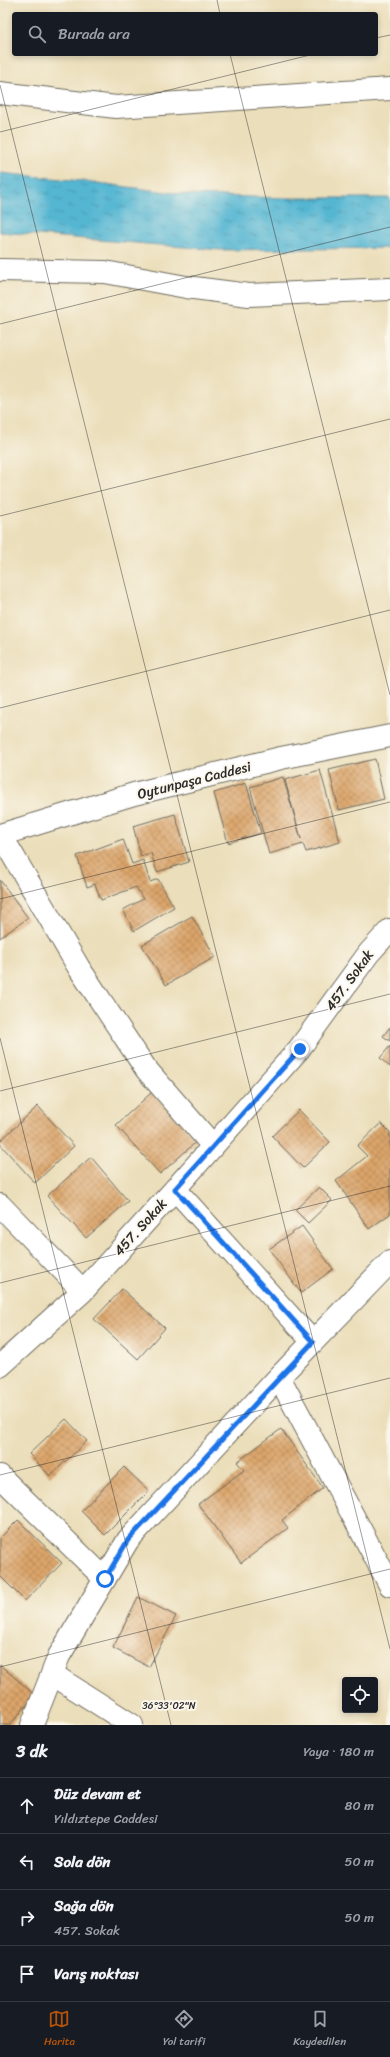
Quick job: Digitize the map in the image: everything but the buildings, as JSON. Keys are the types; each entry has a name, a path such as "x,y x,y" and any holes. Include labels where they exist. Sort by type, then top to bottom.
{"street":[{"path":"0,93 116,107 390,89"},
{"path":"0,270 105,272 186,287 249,296 390,289"},
{"name":"Oytunpaşa Caddesi","path":"0,835 134,794 281,758 390,736"},
{"path":"0,835 79,968 146,1069 213,1146"},
{"name":"457. Sokak","path":"0,1366 82,1291 175,1189 300,1049 369,953 390,930"},
{"path":"175,1189 313,1342"},
{"path":"0,1205 82,1291"},
{"path":"32,1725 60,1656 128,1540 279,1377 390,1262"},
{"path":"279,1377 390,1585"},
{"path":"0,1476 105,1579"},
{"path":"52,1674 132,1725"}],"water":[{"path":"0,173 82,181 190,195 286,198 390,198 390,248 221,250 0,232"}],"route":[{"path":"105,1579 128,1540 313,1342 175,1189 300,1049"}]}
